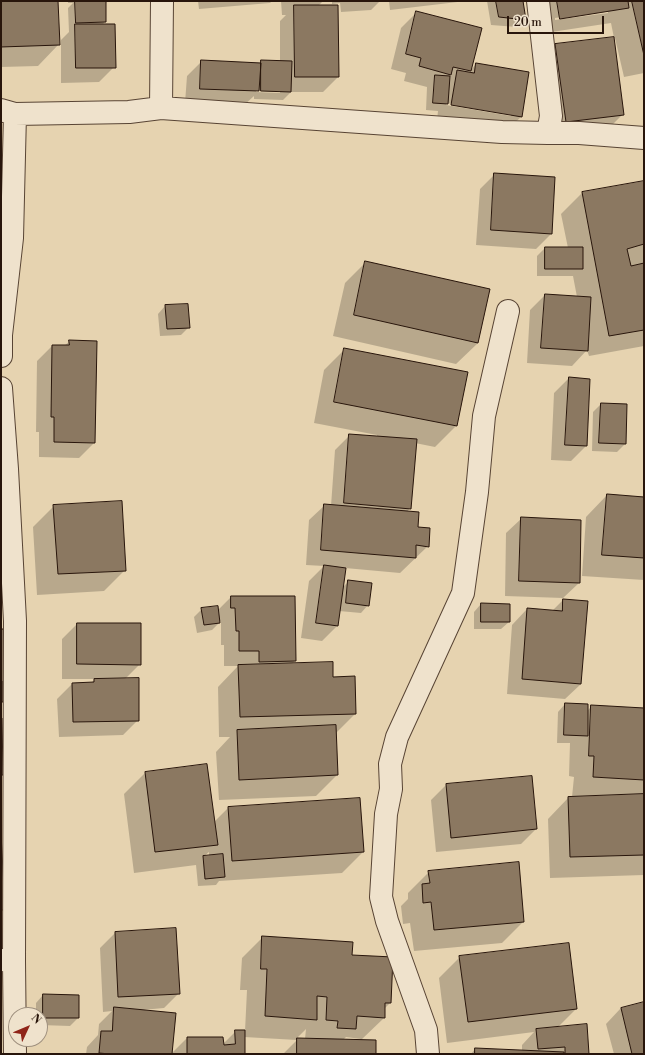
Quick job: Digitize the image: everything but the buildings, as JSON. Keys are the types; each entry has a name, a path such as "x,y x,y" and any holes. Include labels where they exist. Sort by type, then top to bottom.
{"street":[{"path":"161,108 162,1"},
{"path":"538,1 550,116 548,133"},
{"path":"1,356 1,335 12,238 8,112 129,112 161,108 395,124 548,133 579,133 644,138"},
{"path":"428,1054 426,1030 387,921 382,897 386,814 391,789 390,764 397,737 463,593 477,492 484,416 508,312"},
{"path":"1,388 7,469 8,960 15,1054"}]}
